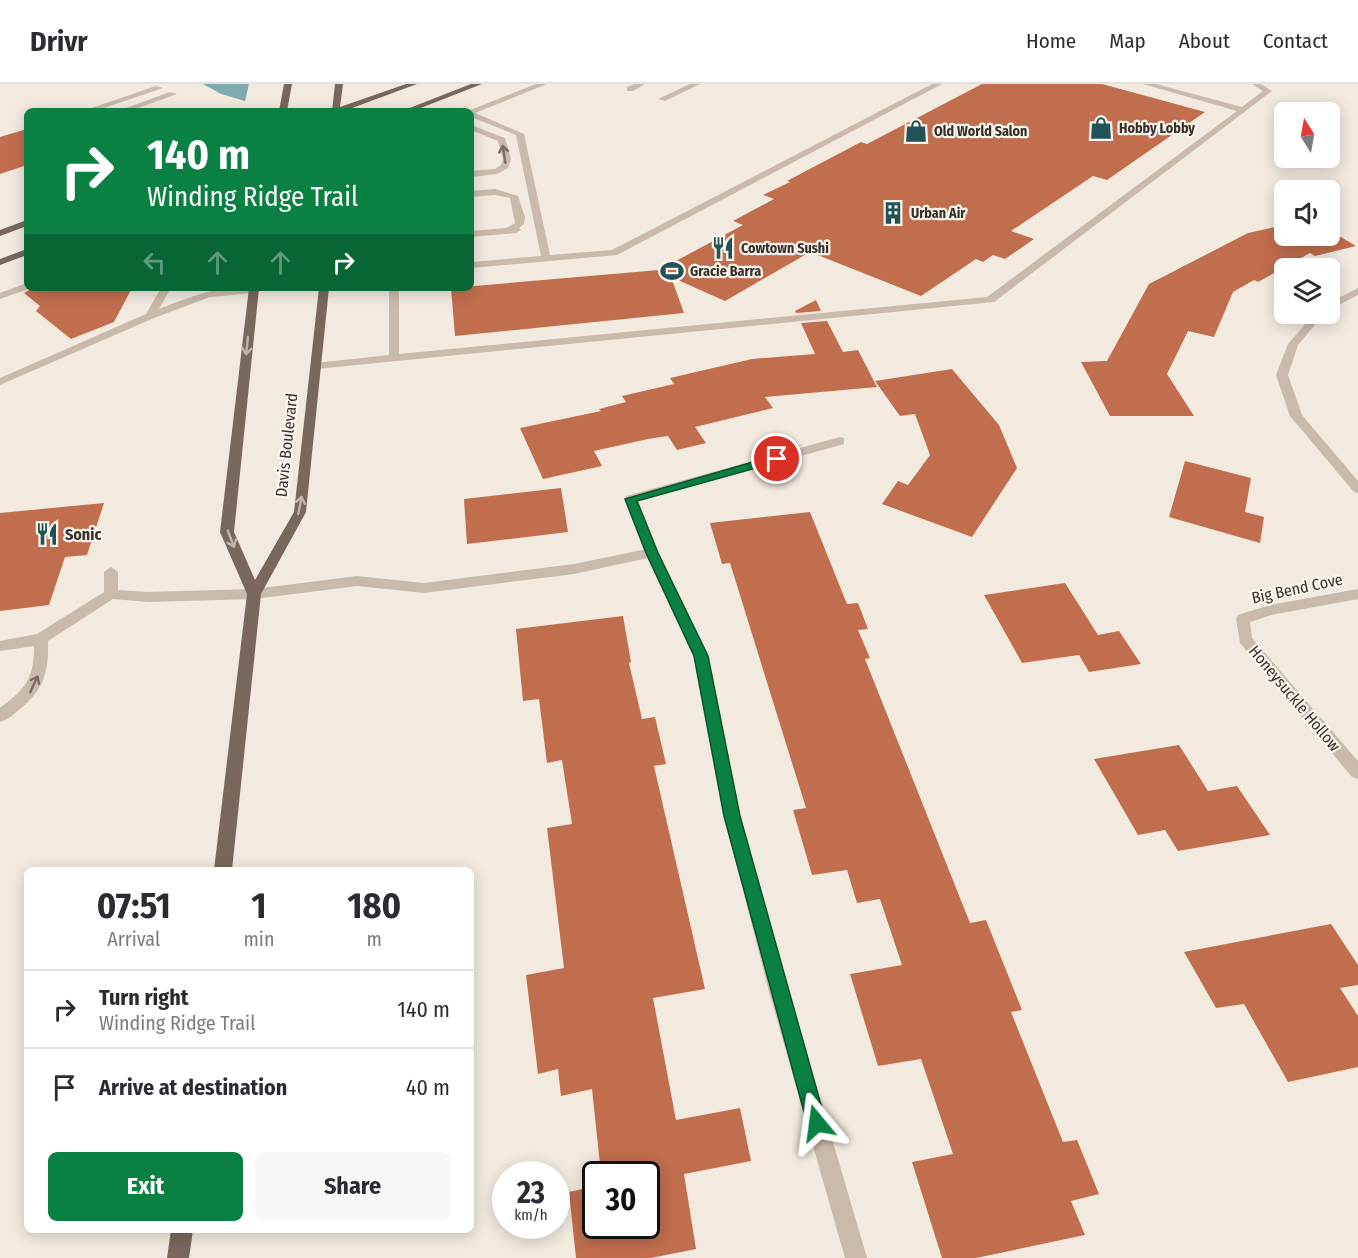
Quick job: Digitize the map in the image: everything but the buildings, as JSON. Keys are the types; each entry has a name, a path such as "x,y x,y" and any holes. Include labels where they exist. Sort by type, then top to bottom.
{"main road":[{"path":"284,108 288,84"},
{"path":"336,108 339,84"},
{"path":"345,108 413,84"},
{"path":"413,108 478,84"},
{"path":"0,233 24,224"},
{"path":"0,262 24,253"},
{"name":"Davis Boulevard","path":"254,291 227,532 254,594"},
{"name":"Davis Boulevard","path":"223,867 254,594 300,512 324,291"},
{"path":"178,1258 182,1233"}],"street":[{"path":"474,112 543,84"},
{"path":"630,88 641,84"},
{"path":"662,99 696,84"},
{"path":"474,265 614,253 938,84"},
{"path":"1147,84 1244,110"},
{"path":"316,366 990,300 1268,91 1256,84"},
{"path":"99,108 166,91"},
{"path":"114,108 166,91"},
{"path":"129,108 166,91"},
{"path":"474,114 520,134 546,258"},
{"path":"474,128 502,140 507,159 505,166 497,171 474,174"},
{"path":"474,194 495,192 514,196 520,217 519,224 508,231"},
{"path":"474,234 540,228"},
{"path":"0,296 24,287"},
{"path":"150,316 164,291"},
{"path":"0,382 150,316 208,294 236,291"},
{"path":"394,291 394,358"},
{"path":"1340,301 1358,291"},
{"path":"1310,324 1293,344 1282,375 1296,416 1358,489"},
{"path":"840,441 631,499 652,553 701,656 732,816 778,988 856,1258"},
{"path":"0,646 41,639 111,594 148,597 254,594 357,581 424,588 574,569 652,553"},
{"path":"111,572 111,594"},
{"name":"Big Bend Cove","path":"1243,619 1270,610 1358,594"},
{"name":"Honeysuckle Hollow","path":"1243,619 1245,639 1358,772"},
{"path":"0,716 33,691 42,665 41,639"}],"water":[{"path":"203,84 249,84 245,101 221,94"}],"place":[{"name":"Hobby Lobby","path":"1101,128"},
{"name":"Old World Salon","path":"916,131"},
{"name":"Urban Air","path":"893,213"},
{"name":"Cowtown Sushi","path":"723,248"},
{"name":"Gracie Barra","path":"672,271"},
{"name":"Sonic","path":"47,534"}],"route":[{"path":"777,459 631,499 652,553 701,656 732,816 817,1123"}]}
